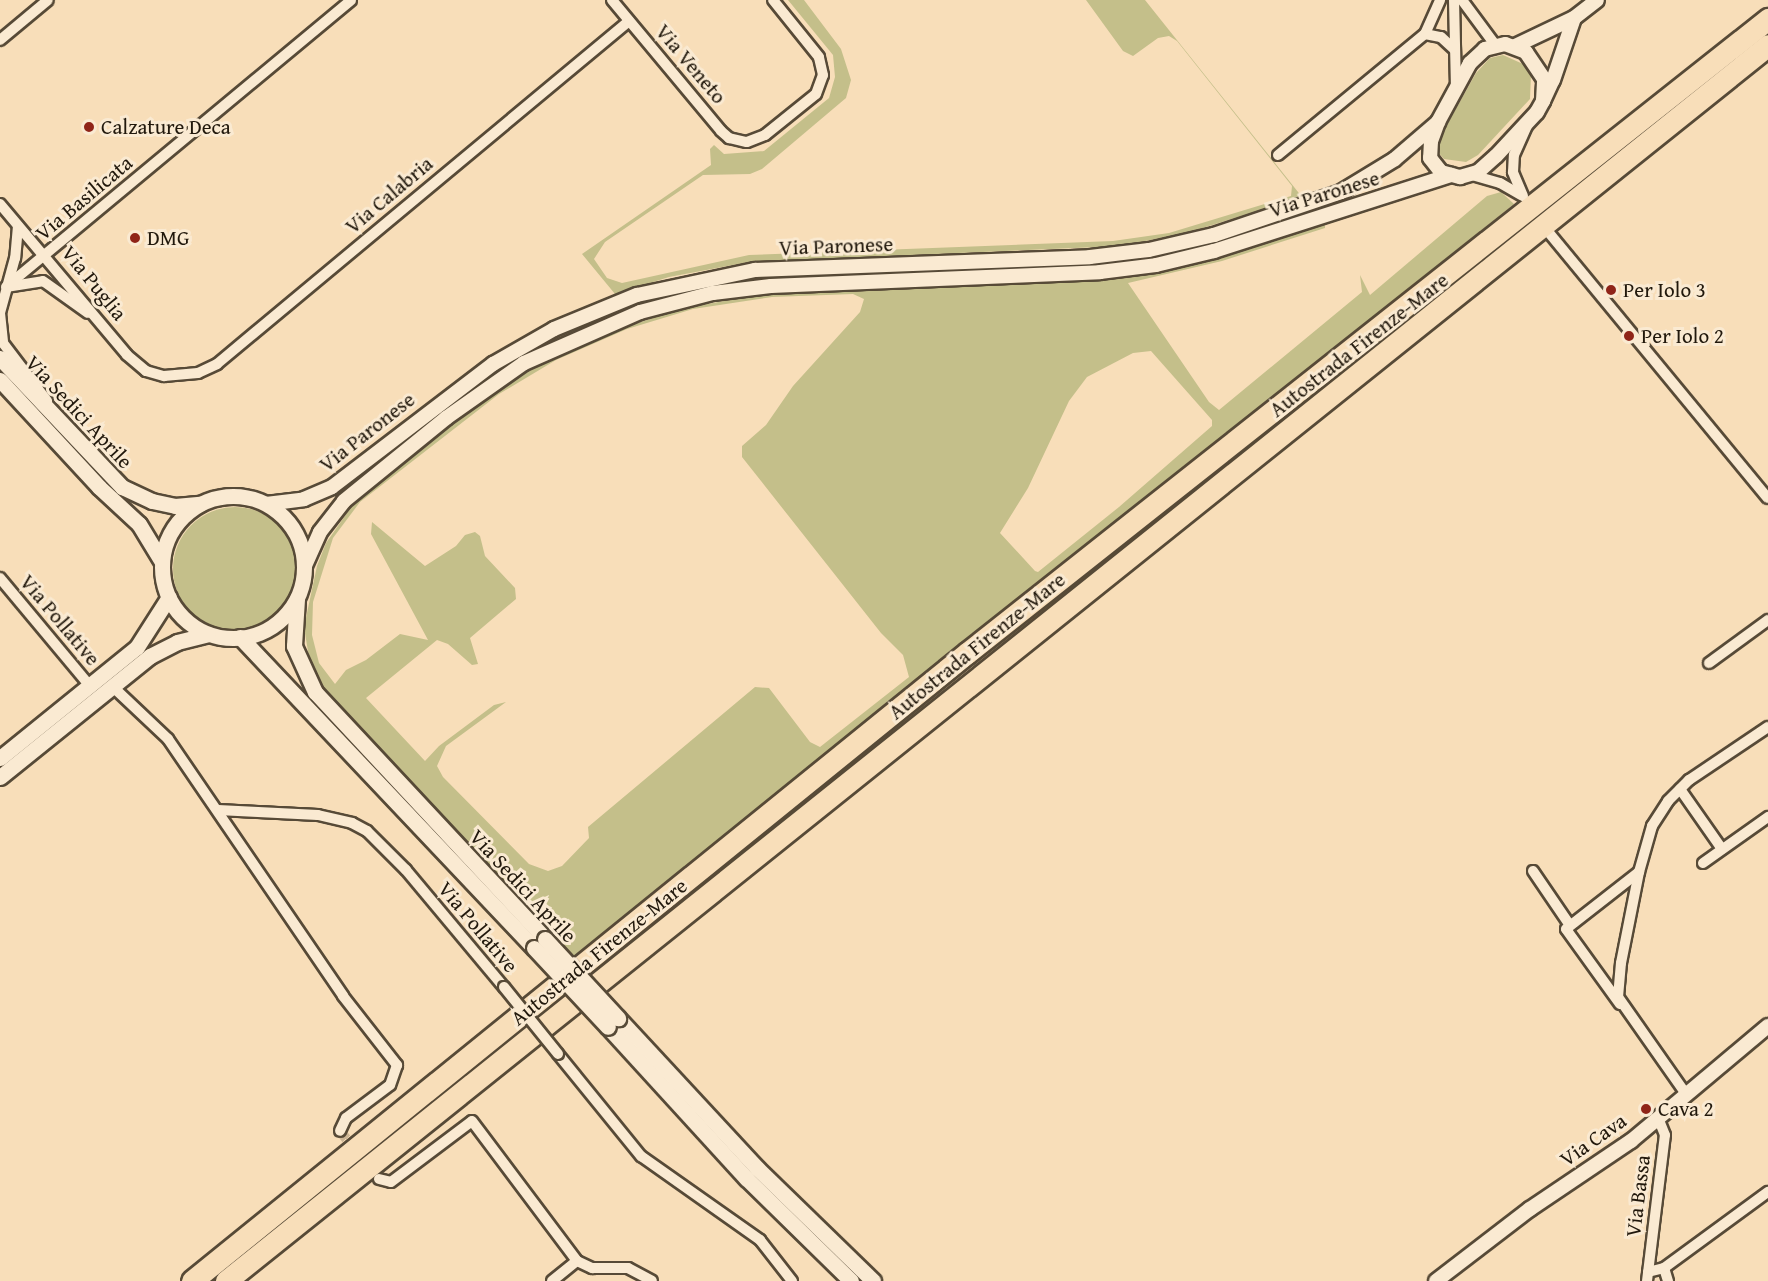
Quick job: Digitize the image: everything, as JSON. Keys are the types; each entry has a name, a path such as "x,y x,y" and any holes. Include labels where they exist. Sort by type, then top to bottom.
{"highway":[{"name":"Autostrada Firenze-Mare","path":"192,1281 967,653 1768,19"},
{"name":"Autostrada Firenze-Mare","path":"226,1281 1768,45"}],"main road":[{"name":"Via Sedici Aprile","path":"0,358 53,418 122,487 164,503 200,504 233,496 266,504 285,519 297,537 304,568 297,597 294,646 315,692 539,944"},
{"name":"Via Sedici Aprile","path":"0,380 99,488 139,524 162,562 169,597 181,615 208,634 240,637 275,624 297,597"},
{"name":"Via Sedici Aprile","path":"162,562 170,534 179,521 200,504"},
{"path":"0,758 137,647 169,597"},
{"path":"0,777 112,686 163,648 208,634"},
{"name":"Via Sedici Aprile","path":"240,637 613,1022 757,1168 873,1281"},
{"name":"Via Sedici Aprile","path":"613,1022 746,1178 851,1281"}],"street":[{"path":"0,40 48,0"},
{"name":"Via Basilicata","path":"3,287 46,255 351,0"},
{"name":"Via Veneto","path":"612,0 721,131 729,138 747,142 765,135 816,94 823,75 819,57 773,0"},
{"path":"1278,155 1425,34 1440,0"},
{"path":"1454,0 1456,91"},
{"path":"1462,0 1496,46"},
{"path":"1451,175 1442,172 1430,158 1431,141 1438,122 1476,55 1496,46 1515,46 1574,18 1597,0"},
{"path":"1472,175 1500,183 1523,196 1514,172 1514,155 1527,126 1543,101 1574,18"},
{"name":"Via Calabria","path":"164,376 198,373 217,364 629,21"},
{"path":"1425,34 1441,37 1455,51"},
{"path":"1515,46 1540,68 1543,101"},
{"name":"Via Paronese","path":"266,504 304,499 332,487 492,364 554,329 637,295 755,270 1066,258 1149,250 1214,235 1341,192 1395,159 1438,122"},
{"path":"1472,175 1527,126"},
{"name":"Via Paronese","path":"304,568 320,532 344,501 446,418 524,363 640,312 713,293 771,286 1100,272 1147,267 1214,251 1451,175 1472,175"},
{"name":"Via Puglia","path":"0,204 46,255 100,322 146,371 164,376"},
{"path":"18,226 15,258 3,287 0,313 3,343 45,395 53,418"},
{"path":"1550,234 1768,498"},
{"path":"3,287 43,281 100,322"},
{"name":"Via Pollative","path":"0,578 90,686"},
{"path":"1709,663 1768,620"},
{"name":"Via Pollative","path":"112,686 164,734 343,996 397,1065 390,1085 346,1118 340,1131"},
{"path":"1621,1006 1618,986 1639,872 1652,826 1680,789 1768,727"},
{"path":"1680,789 1722,849"},
{"name":"Via Pollative","path":"218,810 318,815 352,823 367,831 406,870 641,1156 760,1240 792,1281"},
{"path":"1703,863 1768,817"},
{"path":"1533,871 1569,924 1568,935 1686,1094"},
{"path":"1569,924 1639,872"},
{"name":"Via Cava","path":"1436,1281 1658,1118 1768,1026"},
{"name":"Via Bassa","path":"1648,1276 1665,1135 1658,1118"},
{"path":"379,1179 392,1182 472,1121 577,1261 592,1268 628,1268 652,1281"},
{"path":"1648,1276 1664,1268 1768,1192"},
{"path":"552,1281 577,1261"},
{"path":"1664,1268 1668,1281"}],"shaded area":[{"path":"788,0 804,0 841,49 851,80 846,98 762,169 750,174 703,175 605,242 594,259 607,278 622,283 749,255 1113,241 1169,233 1291,196 1292,186 1177,41 1169,36 1158,38 1133,56 1123,51 1086,0 1145,0 1302,197 1193,231 1122,246 749,262 669,277 615,294 582,254 711,165 710,149 714,145 724,154 764,151 829,98 835,77 833,55"},
{"path":"1503,55 1523,64 1531,74 1530,99 1478,155 1466,162 1444,159 1437,151 1439,139 1476,73 1490,58"},
{"path":"1501,192 1514,204 575,957 321,689 311,670 304,627 317,566 326,543 354,503 478,404 540,364 598,336 680,309 751,296 1137,276 1192,265 1325,223 1325,228 1222,261 1128,283 1209,402 1219,410 1362,292 1360,275 1370,295 1487,196","holes":["853,294 864,299 860,312 793,386 766,425 742,446 742,457 881,633 903,655 909,677 820,747 810,742 769,688 755,687 588,827 589,838 562,866 548,871 529,864 443,777 437,766 446,746 506,702 494,705 439,746 425,761 366,698 437,640 448,644 472,665 478,664 470,638 516,599 515,588 485,556 480,536 475,532 465,535 456,546 425,566 372,522 371,534 428,640 400,634 366,660 346,670 335,684 319,663 312,635 313,602 333,538 360,502 499,394 556,360 627,329 693,309 772,297","1151,351 1212,420 1212,426 1119,507 1038,572 1035,571 1000,533 1028,488 1069,401 1087,377 1133,353"]},
{"path":"235,507 259,511 279,525 293,545 297,569 293,593 279,613 259,627 235,631 211,627 191,613 177,593 173,569 177,545 191,525 211,511"}],"tunnel":[{"path":"340,1131 357,1152"}],"place":[{"name":"Calzature Deca","path":"89,127"},
{"name":"DMG","path":"135,238"},
{"name":"Per Iolo 3","path":"1611,290"},
{"name":"Per Iolo 2","path":"1629,336"},
{"name":"Cava 2","path":"1646,1109"}]}
